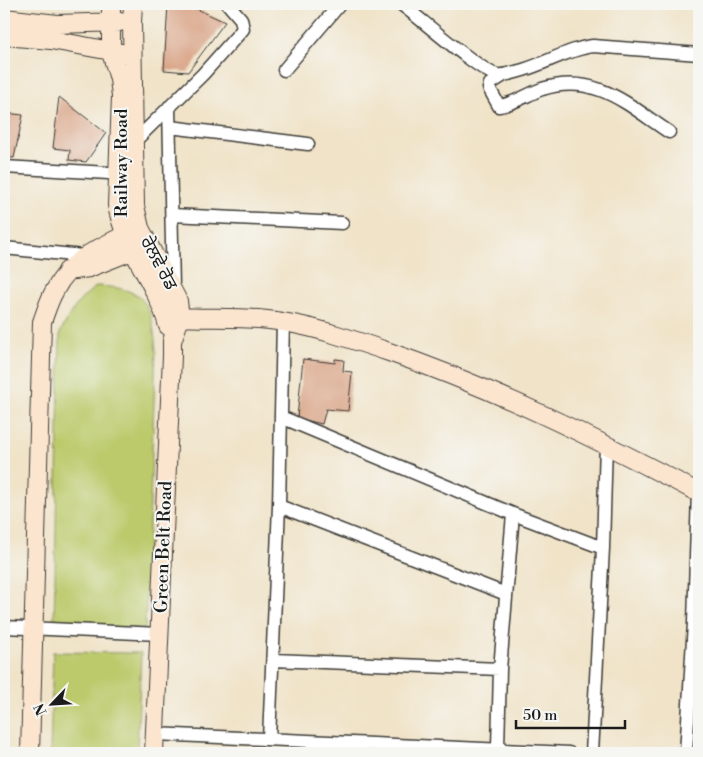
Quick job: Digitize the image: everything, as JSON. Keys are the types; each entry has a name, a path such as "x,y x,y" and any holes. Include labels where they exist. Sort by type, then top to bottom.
{"main road":[{"name":"Railway Road","path":"112,4 110,22 111,52 119,79 121,96 117,205 132,232 132,252 173,317 172,341"},
{"name":"ਰੇਲਵੇ ਰੋਡ","path":"133,4 132,54 136,175 132,232 148,244 173,288 178,301 173,317"},
{"path":"4,18 57,24 82,22 132,23"},
{"path":"4,36 51,40 111,52 132,54"},
{"path":"30,753 42,322 55,290 67,271 83,256 132,232"},
{"path":"67,271 89,268 148,244"},
{"path":"173,317 227,317 283,322 314,328 418,362 606,443 699,492"},
{"name":"Green Belt Road","path":"154,753 172,341"}],"street":[{"path":"135,141 243,29 241,19 228,4"},
{"path":"284,70 340,4"},
{"path":"401,4 479,65 496,75 504,75"},
{"path":"669,132 623,102 592,86 554,86 499,106 493,97 490,84 504,75 581,48 593,46 699,54"},
{"path":"169,107 173,288"},
{"path":"170,128 308,144"},
{"path":"4,167 136,175"},
{"path":"172,215 342,223"},
{"path":"4,248 83,256"},
{"path":"269,739 279,506 283,322"},
{"path":"281,417 513,514 603,548"},
{"path":"592,753 603,548 606,443"},
{"path":"686,753 697,624 699,492"},
{"path":"279,506 506,594"},
{"path":"498,748 500,669 513,514"},
{"path":"4,627 160,634"},
{"path":"273,660 500,669"},
{"path":"155,734 498,748 569,753"}],"green space":[{"path":"97,286 114,287 137,295 149,310 154,335 156,351 145,629 54,624 60,333 75,307"},
{"path":"53,652 141,653 137,753 50,753"}],"building":[{"path":"168,4 186,4 225,22 188,72 164,70"},
{"path":"59,97 106,133 86,162 69,160 70,150 53,148"},
{"path":"4,113 23,115 14,158 4,157"},
{"path":"303,359 335,363 335,359 344,360 343,371 352,372 348,411 326,409 322,424 297,418"}]}
